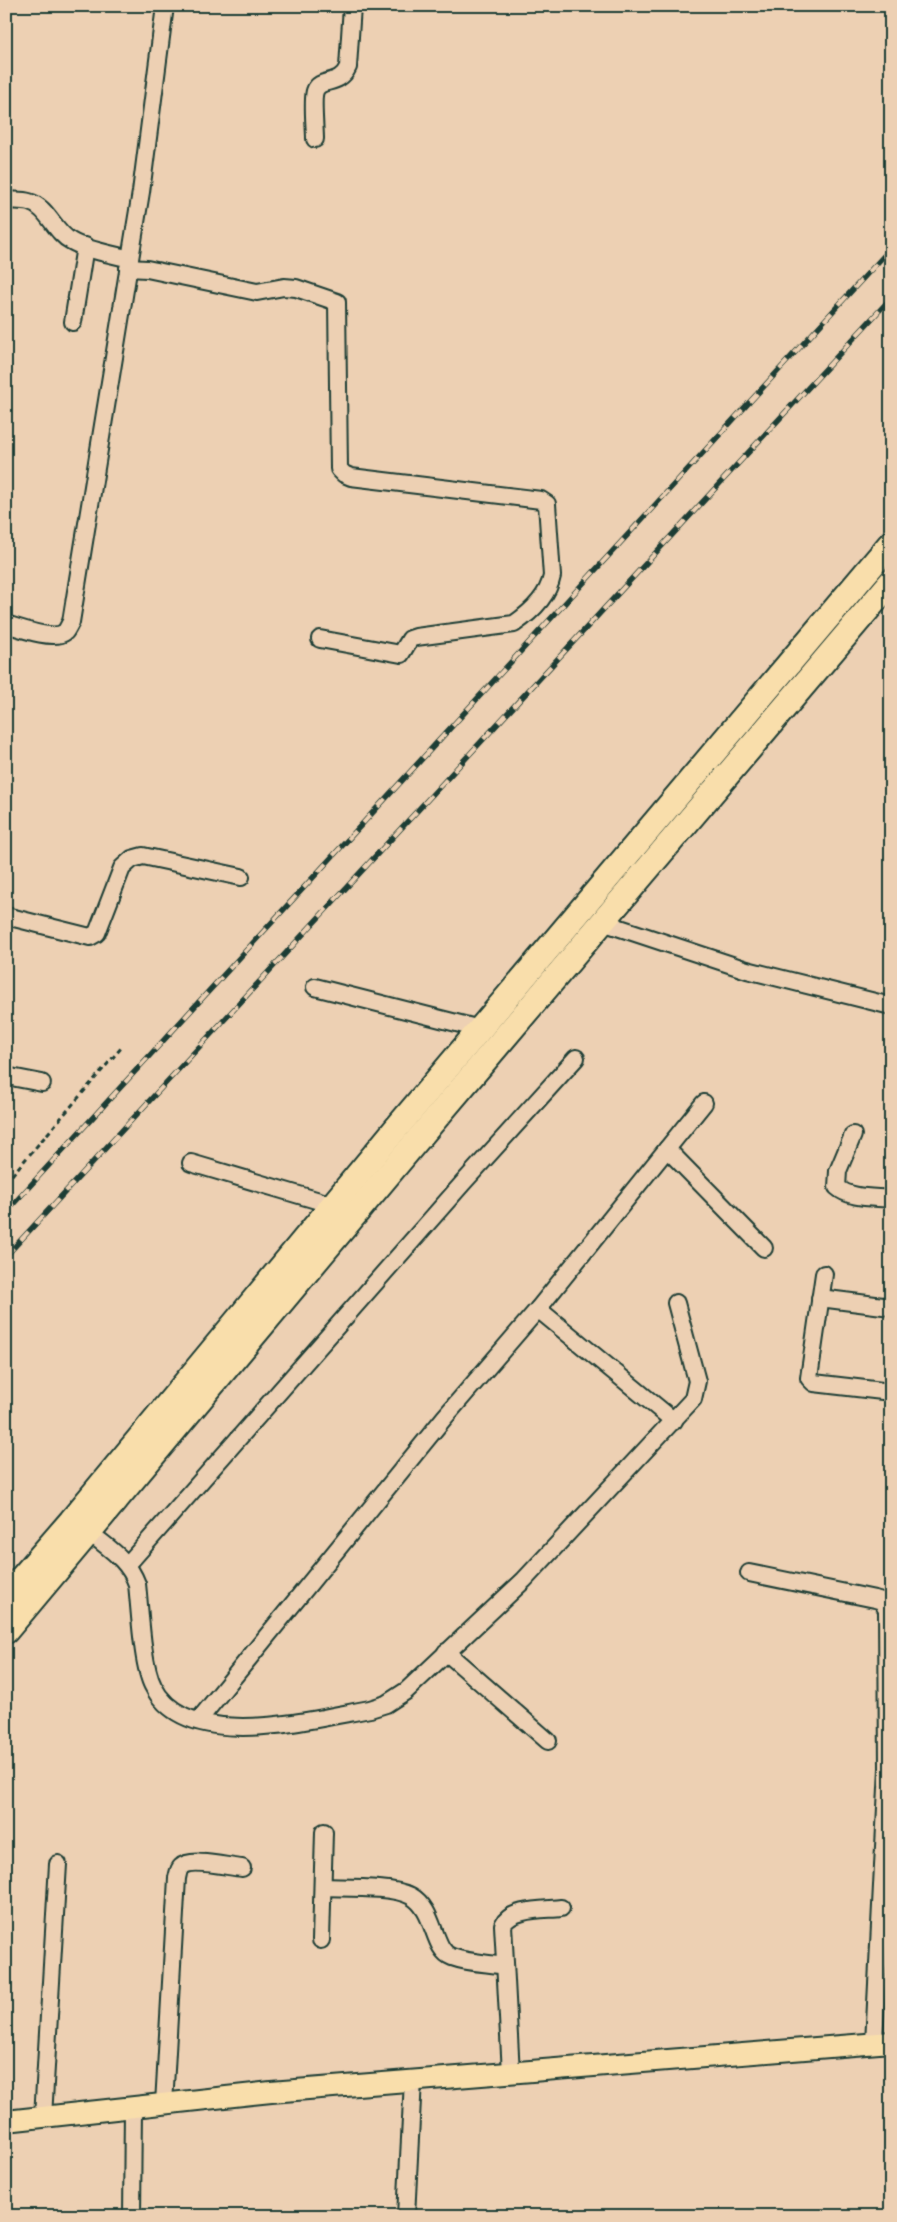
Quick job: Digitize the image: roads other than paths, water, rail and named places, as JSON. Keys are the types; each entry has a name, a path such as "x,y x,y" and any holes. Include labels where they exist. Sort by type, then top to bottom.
{"highway":[{"path":"6,1596 480,1029 891,543"},
{"path":"6,1631 602,922 891,582"}],"main road":[{"path":"6,2121 271,2092 882,2043"}],"street":[{"path":"6,624 47,635 58,635 65,632 71,622 142,192 165,6"},
{"path":"314,139 315,91 321,84 339,79 344,75 348,66 352,6"},
{"path":"6,200 28,201 35,204 41,208 62,235 70,241 129,264 257,292 284,287 296,288 337,302 339,469 344,474 361,478 541,500 547,504 552,576 550,587 522,618 514,624 416,637 410,639 401,654 320,639"},
{"path":"73,322 85,246"},
{"path":"6,916 90,937 97,933 122,868 132,860 143,856 242,877"},
{"path":"602,922 747,970 891,1006"},
{"path":"315,988 480,1029"},
{"path":"128,1564 462,1184 576,1058"},
{"path":"6,1076 42,1083"},
{"path":"198,1721 437,1426 538,1309 704,1103"},
{"path":"853,1135 838,1171 837,1187 844,1193 891,1199"},
{"path":"667,1149 764,1248"},
{"path":"192,1163 333,1205"},
{"path":"824,1274 810,1381 891,1392"},
{"path":"820,1298 891,1307"},
{"path":"89,1532 128,1564 137,1584 147,1668 152,1684 167,1706 198,1721 232,1728 253,1728 370,1710 386,1704 406,1691 524,1580 693,1399 697,1381 676,1303"},
{"path":"538,1309 674,1421"},
{"path":"749,1572 875,1599 882,1601 888,1610 888,1832 882,2043"},
{"path":"446,1652 548,1741"},
{"path":"321,1940 324,1832"},
{"path":"164,2104 177,1878 180,1868 187,1863 198,1863 242,1868"},
{"path":"43,2117 58,1864"},
{"path":"323,1887 394,1891 409,1894 419,1901 428,1913 442,1952 451,1957 505,1966"},
{"path":"511,2073 503,1925 506,1918 513,1914 561,1908"},
{"path":"406,2216 413,2080"},
{"path":"132,2216 133,2108"}],"railway":[{"path":"6,1212 891,248"},
{"path":"6,1256 891,298"}]}
